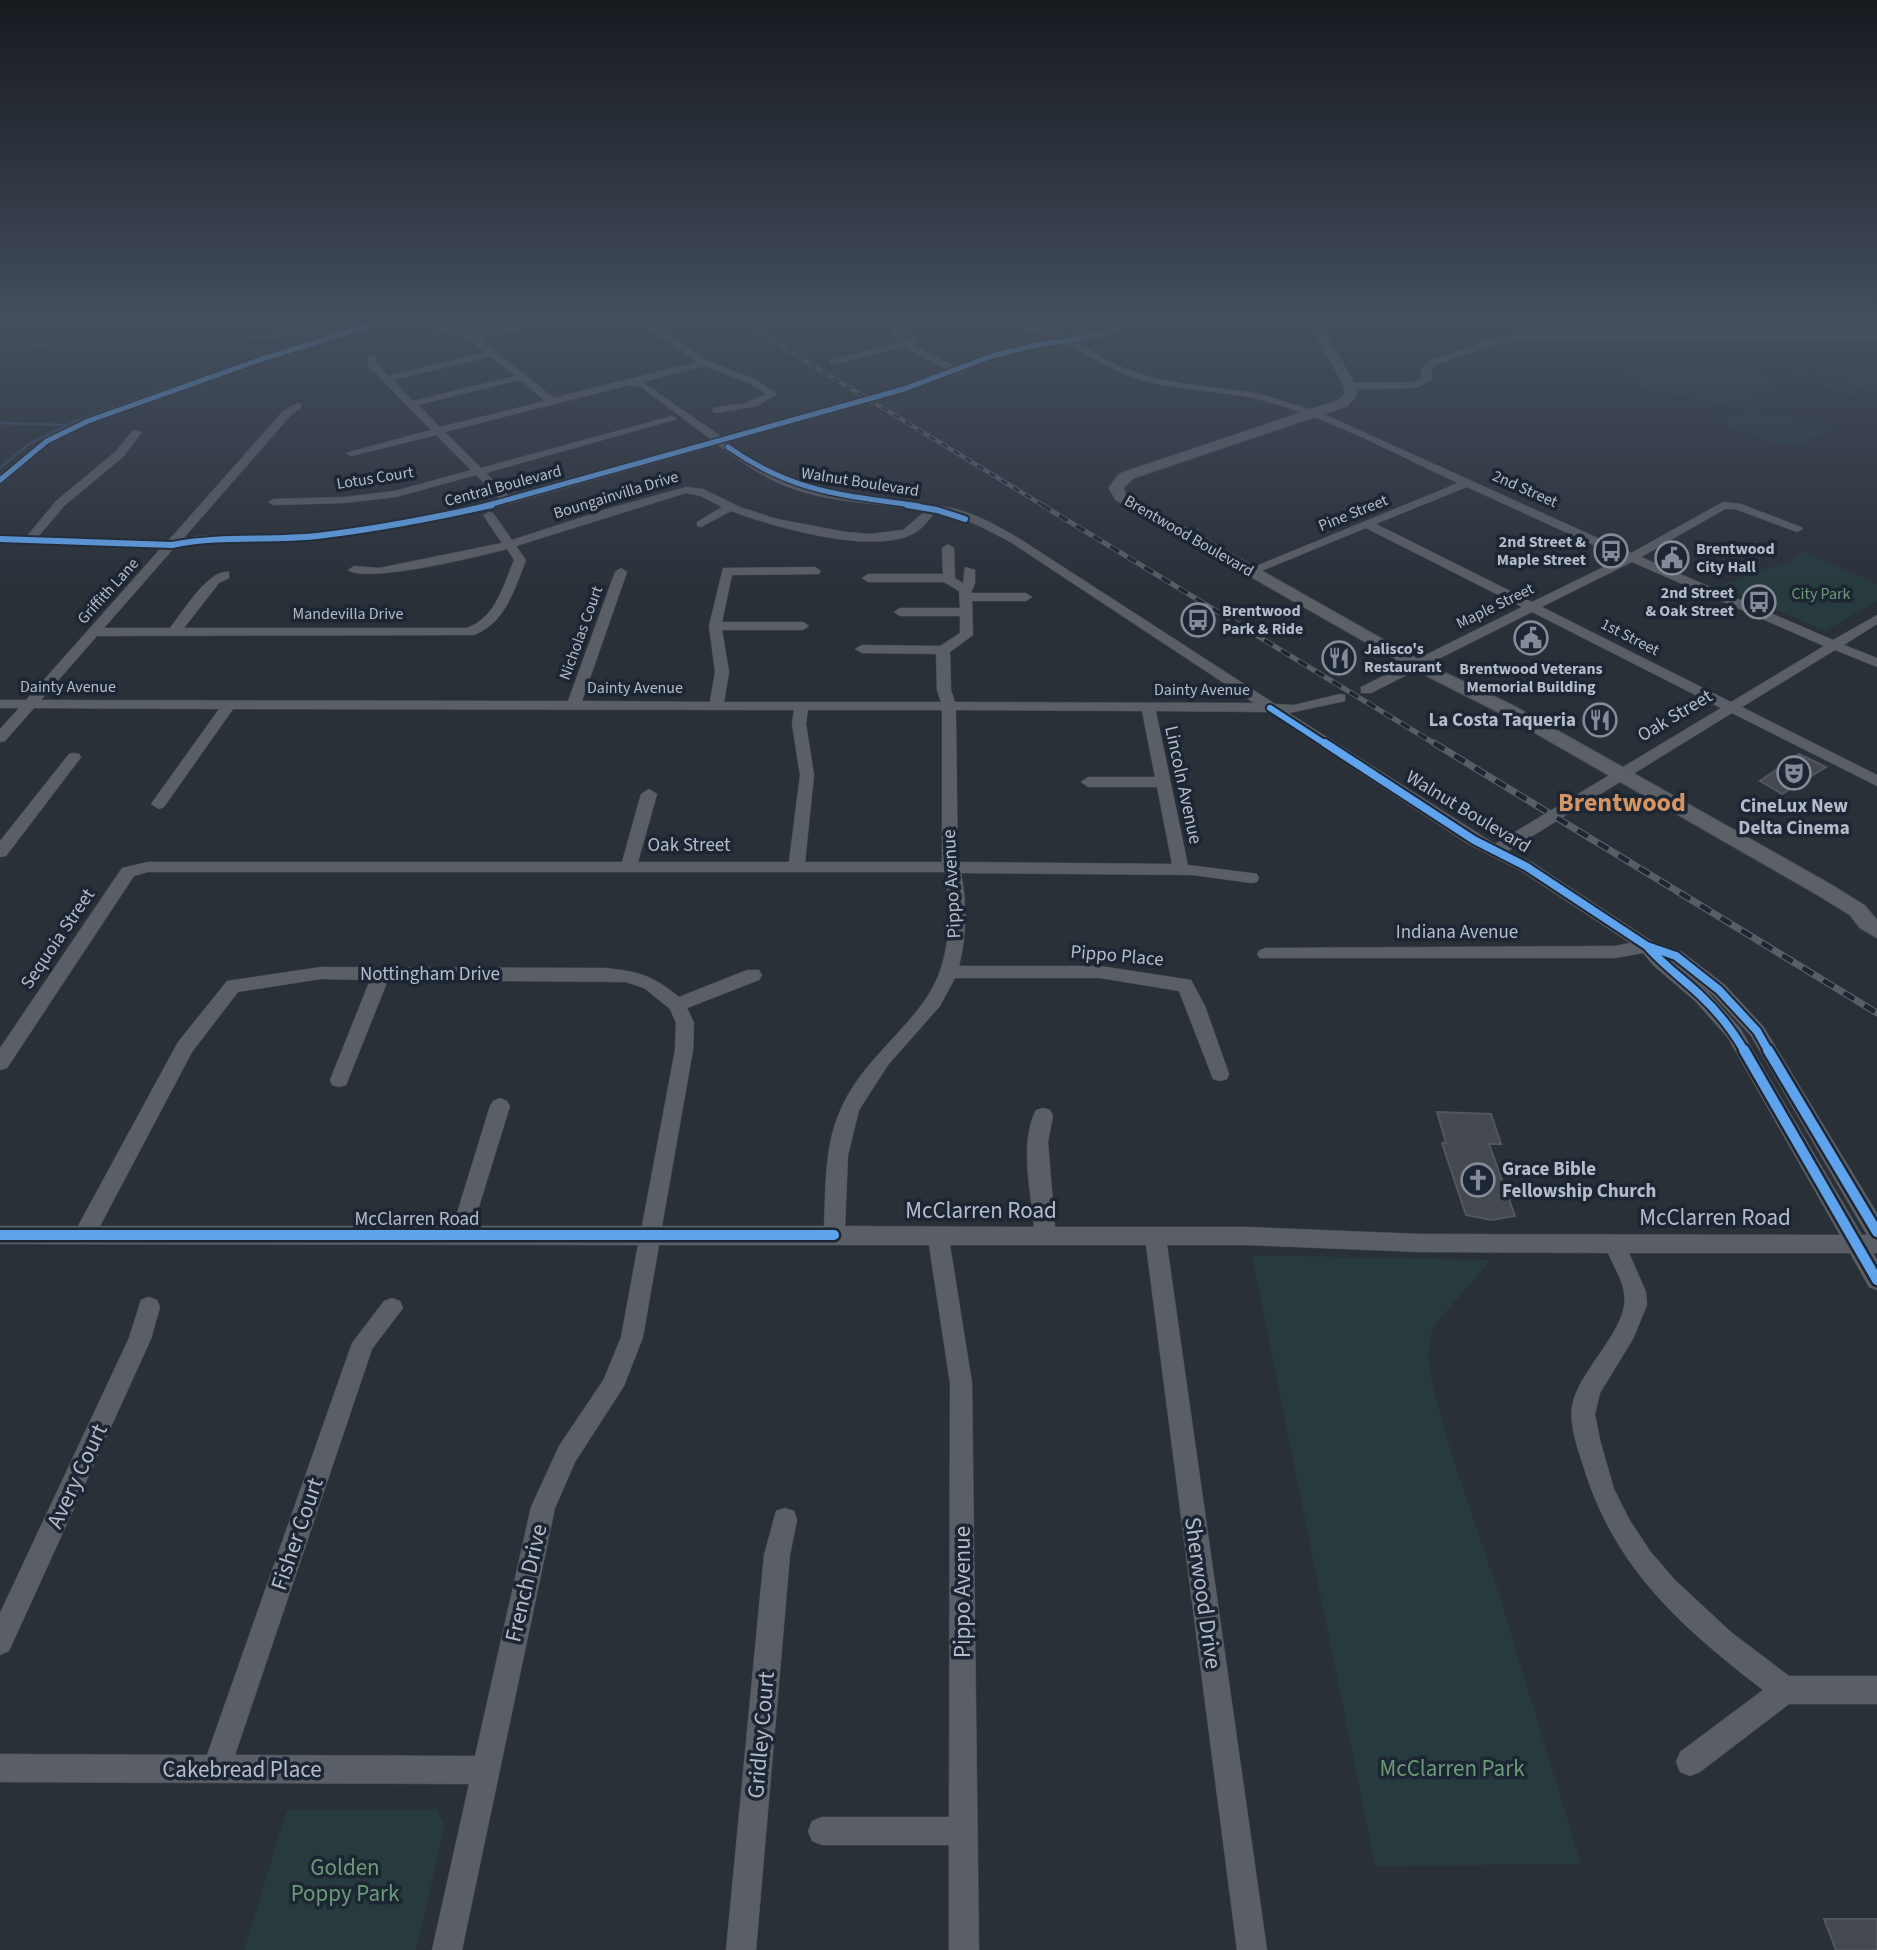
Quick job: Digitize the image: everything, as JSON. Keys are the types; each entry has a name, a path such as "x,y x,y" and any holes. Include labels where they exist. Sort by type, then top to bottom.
{"main road":[{"name":"Brentwood Boulevard","path":"1321,412 1129,475 1123,478 1116,488 1127,503 1417,665 1508,710 1849,919 1874,923"}],"street":[{"name":"Griffith Lane","path":"0,738 290,411"},
{"path":"418,411 508,501"},
{"path":"351,453 517,411"},
{"name":"Walnut Boulevard","path":"661,411 774,478 802,489 947,510 990,527 1016,541 1474,840 1527,867 1647,946 1676,956 1719,990 1757,1031 1877,1232"},
{"name":"Walnut Boulevard","path":"675,411 752,477 775,489 824,501 965,519"},
{"name":"Central Boulevard","path":"0,539 172,545 188,549 240,548 344,541 423,529 489,515 832,411"},
{"name":"2nd Street","path":"1321,412 1468,483 1637,555"},
{"name":"2nd Street","path":"1321,412 1544,509 1741,607 1877,663"},
{"name":"Lotus Court","path":"274,502 326,502 384,496 672,419"},
{"path":"31,539 54,509 78,486 105,467 137,432"},
{"name":"Central Boulevard","path":"172,545 197,540 315,536 435,518 717,446"},
{"name":"Pine Street","path":"1250,571 1468,483"},
{"name":"Boungainvilla Drive","path":"354,570 379,572 511,544 682,490 698,491 730,507 803,528 875,537 910,531 927,515"},
{"path":"1511,502 1544,509"},
{"name":"Maple Street","path":"1366,690 1637,555 1723,505 1737,506 1797,530"},
{"path":"701,524 730,507"},
{"path":"489,515 511,544"},
{"name":"1st Street","path":"1367,524 1877,781"},
{"name":"Mandevilla Drive","path":"94,632 469,632 482,629 493,621 520,560 511,544"},
{"path":"948,548 949,578"},
{"path":"862,649 943,650 967,635 966,593 969,570"},
{"path":"716,706 722,672 715,626 727,571 815,571"},
{"name":"Nicholas Court","path":"573,706 621,572"},
{"path":"174,632 215,580 225,575"},
{"path":"868,578 949,578 966,593 1026,597"},
{"path":"900,612 966,612"},
{"name":"Oak Street","path":"1496,851 1877,619"},
{"path":"715,626 803,626"},
{"name":"Pippo Avenue","path":"834,1236 840,1150 849,1111 867,1078 939,997 950,972 957,939 956,878 949,858 949,706 944,690 943,650"},
{"path":"1270,708 1294,709 1340,698"},
{"name":"Dainty Avenue","path":"0,704 1270,708"},
{"path":"159,804 228,706"},
{"path":"796,867 807,775 799,724 801,706"},
{"name":"Lincoln Avenue","path":"1148,707 1181,870"},
{"path":"0,852 74,757"},
{"path":"1088,782 1163,782"},
{"path":"629,866 649,794"},
{"name":"Oak Street","path":"128,872 148,867 952,867 1181,870 1251,878"},
{"name":"Sequoia Street","path":"0,1063 128,872"},
{"name":"Walnut Boulevard","path":"1647,946 1660,962 1701,996 1734,1032 1867,1244 1877,1280"},
{"name":"Indiana Avenue","path":"1265,954 1615,952 1647,946"},
{"name":"Pippo Place","path":"950,972 1100,972 1185,985 1196,1006 1220,1074"},
{"name":"Nottingham Drive","path":"84,1236 186,1047 233,986 321,973 603,974 650,983 677,1005"},
{"path":"339,1080 381,974"},
{"path":"652,1235 684,1050 685,1023 677,1005 753,975"},
{"path":"460,1236 500,1107"},
{"path":"1043,1116 1038,1142 1045,1237"},
{"name":"French Drive","path":"447,1950 543,1507 567,1454 613,1386 632,1337 652,1235"},
{"name":"McClarren Road","path":"0,1236 1247,1236 1420,1243 1867,1244"},
{"name":"Pippo Avenue","path":"938,1237 961,1383 964,1950"},
{"name":"Sherwood Drive","path":"1155,1237 1252,1950"},
{"path":"1614,1243 1636,1294 1636,1313 1585,1401 1584,1425 1595,1474 1616,1520 1651,1575 1699,1625 1784,1690 1877,1690"},
{"name":"Avery Court","path":"0,1643 140,1339 149,1307"},
{"name":"Fisher Court","path":"216,1769 363,1343 393,1308"},
{"name":"Gridley Court","path":"741,1950 777,1555 785,1520"},
{"path":"1690,1762 1784,1690"},
{"name":"Cakebread Place","path":"0,1769 484,1770"},
{"path":"822,1831 963,1831"}],"green space":[{"path":"1751,411 1808,418 1835,428 1799,444 1775,443 1713,421 1727,414"},
{"name":"City Park","path":"1803,552 1877,584 1877,601 1825,631 1720,586 1790,561"},
{"name":"McClarren Park","path":"1252,1255 1491,1260 1432,1328 1428,1358 1433,1388 1454,1462 1498,1591 1581,1864 1375,1866"},
{"name":"Golden Poppy Park","path":"287,1810 437,1810 445,1825 416,1950 244,1950"}],"building":[{"name":"CineLux New Delta Cinema","path":"1799,754 1826,767 1782,794 1760,781"},
{"name":"Grace Bible Fellowship Church","path":"1437,1112 1491,1114 1501,1144 1489,1144 1515,1216 1491,1220 1466,1215 1442,1143 1446,1143"},
{"path":"1824,1919 1877,1919 1877,1950 1836,1950"}],"waterway":[{"path":"0,468 29,444 74,422 105,411"},
{"path":"0,423 67,425"}],"railway":[{"path":"888,411 1044,506"},
{"path":"1042,505 1437,745"},
{"path":"1434,743 1877,1013"}],"cycle path":[{"path":"0,480 47,441 116,411"},
{"path":"0,539 172,545 197,540 315,536 435,518 508,501 826,411"},
{"path":"728,447 766,472 803,487 842,496 927,508 965,519"},
{"path":"1270,708 1474,840 1527,867 1647,946 1676,956 1719,990 1757,1031 1877,1232"},
{"path":"1647,946 1660,962 1701,996 1734,1033 1877,1280"},
{"path":"0,1235 834,1235"}],"place":[{"name":"2nd Street & Maple Street","path":"1611,551"},
{"name":"Brentwood City Hall","path":"1672,558"},
{"name":"2nd Street & Oak Street","path":"1759,602"},
{"name":"Brentwood Park & Ride","path":"1198,620"},
{"name":"Brentwood Veterans Memorial Building","path":"1531,638"},
{"name":"Jalisco's Restaurant","path":"1339,658"},
{"name":"La Costa Taqueria","path":"1600,720"},
{"name":"CineLux New Delta Cinema","path":"1794,773"},
{"name":"Grace Bible Fellowship Church","path":"1478,1180"}],"district":[{"name":"Brentwood","path":"1622,802"}]}
